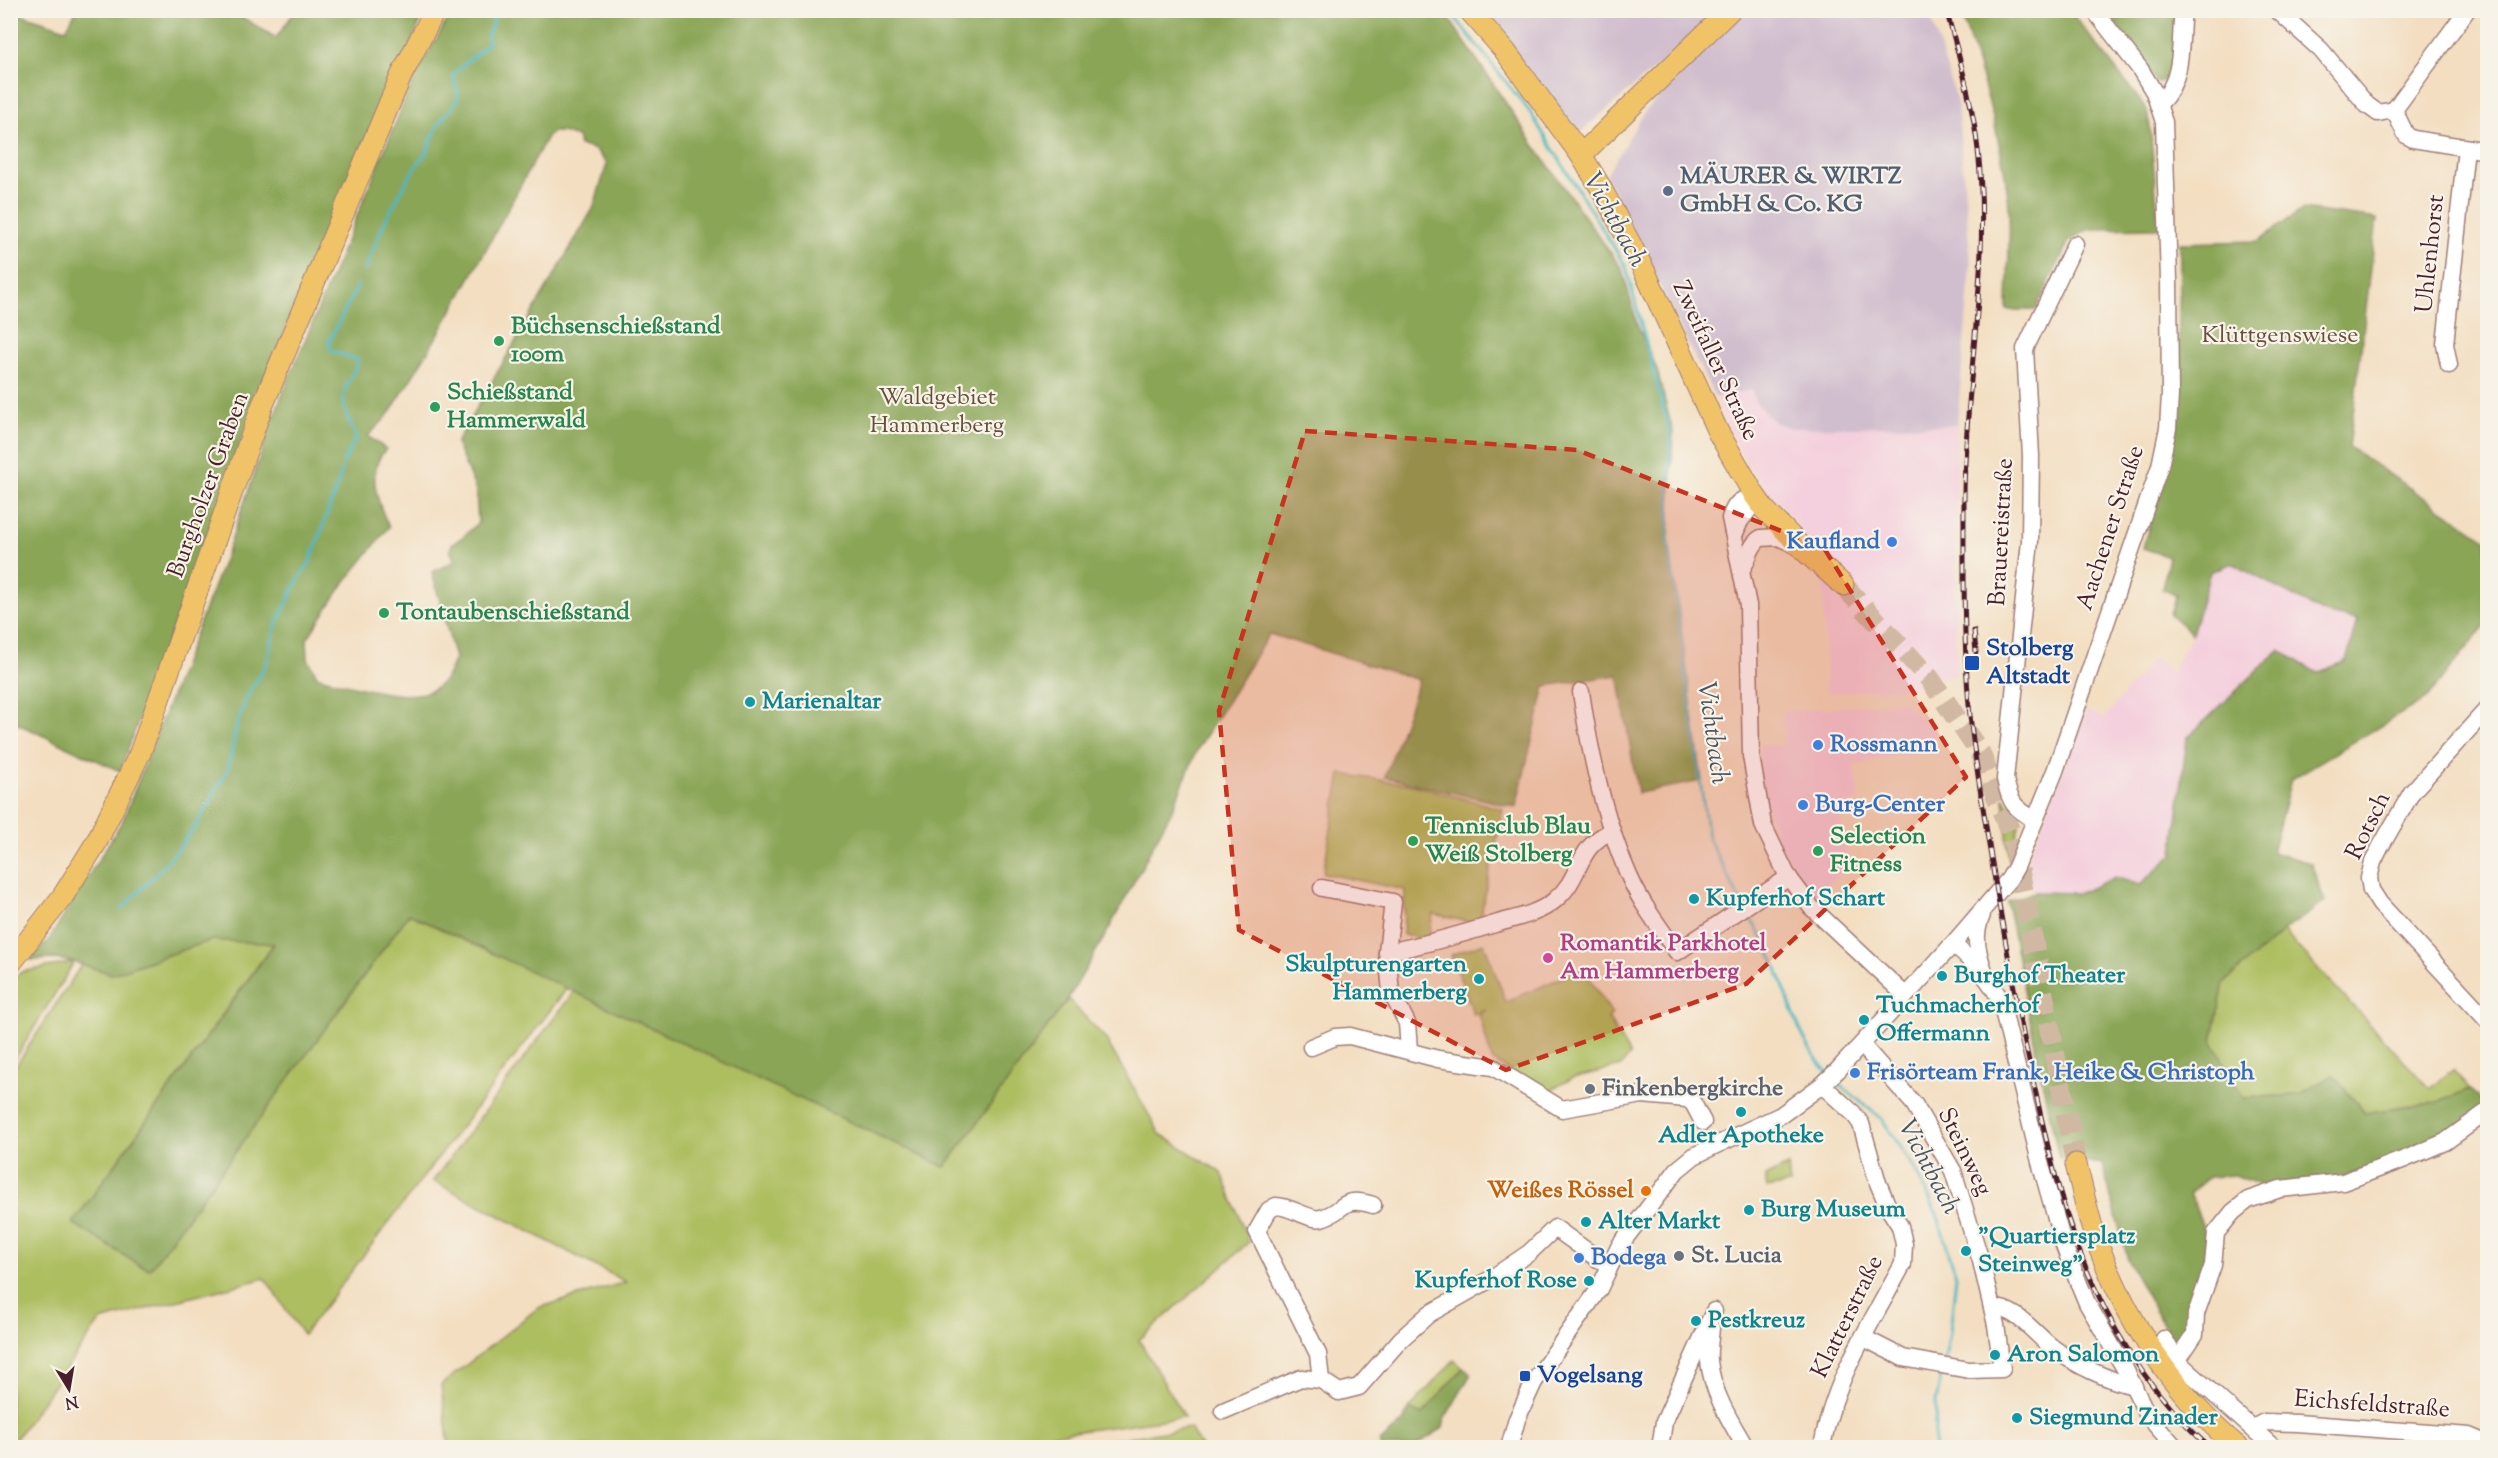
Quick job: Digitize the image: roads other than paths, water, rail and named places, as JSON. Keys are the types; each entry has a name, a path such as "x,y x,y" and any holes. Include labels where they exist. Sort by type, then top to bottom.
{"main road":[{"name":"Burgholzer Graben","path":"10,964 63,896 96,843 140,753 261,409 401,76 435,10"},
{"name":"Zweifaller Straße","path":"1469,10 1505,51 1581,155 1634,250 1718,432 1755,496 1765,510 1807,553 1843,585"},
{"path":"1581,155 1730,10"},
{"path":"2076,1164 2092,1227 2122,1299 2146,1339 2180,1387 2209,1420 2239,1448"}],"street":[{"name":"Aachener Straße","path":"1509,1448 1517,1419 1534,1382 1599,1289 1620,1245 1677,1170 1694,1156 1781,1115 1830,1078 1953,944 2009,879 2016,867 2055,771 2135,541 2160,466 2168,428 2169,280 2164,122 2160,104 2140,69 2094,10"},
{"path":"2160,104 2174,86 2179,69 2183,10"},
{"path":"2277,10 2321,50 2367,105 2378,113 2394,110 2467,10"},
{"path":"2394,110 2406,135 2414,140 2487,151"},
{"name":"Uhlenhorst","path":"2449,365 2445,345 2466,148"},
{"name":"Brauereistraße","path":"2035,820 2017,810 2008,796 2005,779 2030,541 2031,456 2025,349 2075,244"},
{"path":"1755,496 1735,533 1748,605 1751,756 1763,825 1789,877 1811,907 1905,995"},
{"path":"1742,569 1750,556 1751,548 1761,538 1779,537 1807,553"},
{"path":"1581,692 1588,741 1612,831 1630,878 1641,899 1677,952 1789,877"},
{"name":"Rotsch","path":"2487,708 2412,792 2373,862 2369,878 2371,890 2380,904 2487,1021"},
{"path":"1387,952 1427,944 1534,913 1555,901 1569,885 1590,844 1612,831"},
{"path":"1322,888 1393,902 1387,952 1391,992 1407,1023 1409,1050"},
{"path":"1985,906 1976,928 1976,948 1985,974"},
{"path":"1953,944 1985,974 1994,986 2001,1002 2040,1162 2063,1243 2087,1303 2134,1386 2148,1416 2176,1448"},
{"path":"1311,1047 1335,1037 1350,1036 1438,1059 1493,1067 1563,1109 1620,1098 1664,1096 1687,1099 1693,1103 1703,1122"},
{"name":"Steinweg","path":"1862,1045 1914,1104 1953,1171 1976,1239 1992,1308 2002,1369 1976,1370 1933,1364 1893,1355 1864,1338"},
{"name":"Klatterstraße","path":"1822,1448 1825,1425 1835,1399 1903,1264 1904,1244 1900,1226 1889,1209 1878,1183 1861,1124 1830,1078"},
{"path":"2177,1361 2195,1334 2198,1304 2208,1284 2216,1233 2224,1221 2248,1200 2280,1189 2343,1182 2445,1142 2487,1112"},
{"path":"1321,1380 1318,1354 1257,1231 1269,1210 1276,1206 1294,1209 1313,1218 1328,1215 1348,1202 1357,1200 1373,1205"},
{"path":"1223,1411 1301,1378 1321,1380 1340,1392 1359,1387 1401,1340 1429,1314 1497,1275 1529,1253 1555,1228 1598,1259 1611,1264"},
{"path":"1992,1308 2014,1314 2055,1350 2116,1382 2134,1386"},
{"path":"1660,1448 1664,1422 1714,1311 1709,1359 1711,1376 1728,1417 1746,1448"},
{"path":"2164,1339 2177,1361 2274,1448"},
{"name":"Eichsfeldstraße","path":"2253,1428 2264,1422 2297,1423 2469,1436 2487,1444"}],"waterway":[{"path":"365,270 385,221 410,175 427,151 438,125 457,101 458,92 453,76 488,43 488,34 498,10"},
{"name":"Vichtbach","path":"1449,10 1530,112 1626,267 1670,433 1668,541 1708,838 1741,902"},
{"path":"343,463 356,438 346,413 344,393 358,360 331,351 329,342 358,285"},
{"path":"122,909 172,857 199,821 228,769 237,724 247,696 266,665 276,625 298,580 310,562 341,470"},
{"name":"Vichtbach","path":"1746,911 1772,957 1802,1035 1828,1073"},
{"name":"Vichtbach","path":"1834,1080 1882,1119 1915,1169 1937,1214 1956,1276 1945,1359"},
{"name":"Vichtbach","path":"1934,1448 1936,1402 1942,1371"}],"tunnel":[{"path":"1843,585 1930,679 1980,753 2013,839 2076,1164"}],"railway":[{"path":"1946,10 1973,115 1981,193 1980,279 1965,452 1964,600 1967,679 1977,772 2009,963 2052,1163 2070,1225 2093,1284 2116,1329 2143,1372 2174,1412 2210,1448"},
{"path":"1974,631 1976,652"}],"place":[{"name":"MÄURER & WIRTZ GmbH & Co. KG","path":"1668,191"},
{"name":"Büchsenschießstand 100m","path":"499,341"},
{"name":"Schießstand Hammerwald","path":"435,407"},
{"name":"Kaufland","path":"1892,542"},
{"name":"Tontaubenschießstand","path":"384,613"},
{"name":"Stolberg Altstadt","path":"1972,663"},
{"name":"Marienaltar","path":"750,702"},
{"name":"Rossmann","path":"1818,745"},
{"name":"Burg-Center","path":"1803,805"},
{"name":"Tennisclub Blau Weiß Stolberg","path":"1413,841"},
{"name":"Selection Fitness","path":"1818,851"},
{"name":"Kupferhof Schart","path":"1694,899"},
{"name":"Romantik Parkhotel Am Hammerberg","path":"1548,958"},
{"name":"Burghof Theater","path":"1942,976"},
{"name":"Skulpturengarten Hammerberg","path":"1479,979"},
{"name":"Tuchmacherhof Offermann","path":"1864,1020"},
{"name":"Frisörteam Frank, Heike & Christoph","path":"1855,1073"},
{"name":"Finkenbergkirche","path":"1590,1089"},
{"name":"Adler Apotheke","path":"1741,1112"},
{"name":"Weißes Rössel","path":"1646,1191"},
{"name":"Burg Museum","path":"1749,1210"},
{"name":"Alter Markt","path":"1586,1222"},
{"name":"\"Quartiersplatz Steinweg\"","path":"1966,1251"},
{"name":"St. Lucia","path":"1679,1256"},
{"name":"Bodega","path":"1579,1258"},
{"name":"Kupferhof Rose","path":"1589,1281"},
{"name":"Pestkreuz","path":"1696,1321"},
{"name":"Aron Salomon","path":"1995,1355"},
{"name":"Vogelsang","path":"1525,1376"},
{"name":"Siegmund Zinader","path":"2017,1418"}],"park label":[{"name":"Klüttgenswiese","path":"2280,336"},
{"name":"Waldgebiet Hammerberg","path":"937,412"}]}
